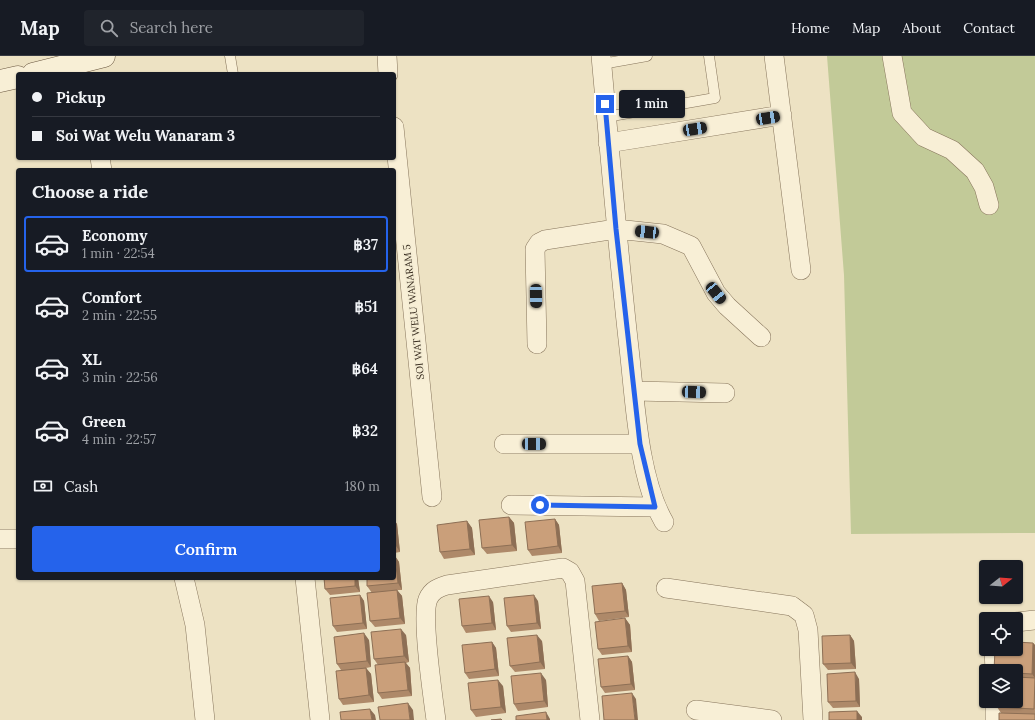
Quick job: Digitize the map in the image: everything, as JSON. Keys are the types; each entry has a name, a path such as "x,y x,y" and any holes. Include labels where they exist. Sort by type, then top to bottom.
{"street":[{"path":"387,56 388,72"},
{"path":"774,56 801,270"},
{"path":"892,56 902,113 924,137 952,150 975,171 984,187 989,205"},
{"path":"511,505 660,514 640,444 616,229 601,60"},
{"path":"43,72 92,63"},
{"path":"0,81 16,77"},
{"path":"608,142 782,115"},
{"name":"SOI WAT WELU WANARAM 5","path":"396,146 432,497"},
{"path":"537,344 535,249 539,242 616,229 663,234 691,246 716,293 727,306 761,337"},
{"path":"634,391 724,393"},
{"path":"504,444 640,444"},
{"path":"0,540 16,539"},
{"path":"436,720 426,627 427,600 434,590 447,585 563,568 570,572 575,581 590,720"},
{"path":"184,580 195,625 205,720"},
{"path":"305,580 320,720"},
{"path":"666,588 792,606 804,615 808,630 813,720"},
{"path":"1023,621 1035,620"},
{"path":"995,708 995,720"},
{"path":"696,710 772,720"}],"lane":[{"path":"230,56 233,72"},
{"path":"601,60 647,56"},
{"path":"606,117 715,98 709,56"}],"green space":[{"path":"827,56 1035,56 1035,533 851,534 844,275"}],"building":[{"path":"509,517 512,545 482,548 479,520"},
{"path":"555,519 558,546 528,550 525,522"},
{"path":"467,521 470,549 440,552 437,525"},
{"path":"396,565 398,583 367,586 367,580 396,580"},
{"path":"324,580 355,580 355,586 325,589"},
{"path":"622,583 625,611 595,614 592,586"},
{"path":"397,590 400,618 370,621 367,593"},
{"path":"360,595 363,623 333,626 330,598"},
{"path":"534,595 537,623 507,626 504,598"},
{"path":"489,596 492,623 462,626 459,599"},
{"path":"625,618 628,646 598,649 595,622"},
{"path":"401,629 404,656 374,659 371,632"},
{"path":"364,633 367,661 337,664 334,637"},
{"path":"537,635 540,662 510,666 507,638"},
{"path":"850,635 851,663 823,664 822,636"},
{"path":"492,642 495,669 465,673 462,645"},
{"path":"1023,642 1033,643 1032,674 1023,673 1023,664 994,664 995,656 1023,656"},
{"path":"628,656 631,684 601,687 598,659"},
{"path":"405,662 408,690 378,693 375,665"},
{"path":"366,668 369,695 339,699 336,671"},
{"path":"855,672 856,701 828,702 827,674"},
{"path":"541,673 544,701 514,704 511,676"},
{"path":"1023,677 1035,678 1034,709 1016,708 1023,708"},
{"path":"498,680 501,707 471,710 468,683"},
{"path":"632,693 635,720 604,720 602,696"},
{"path":"408,703 410,720 380,720 378,707"},
{"path":"370,709 372,720 341,720 340,712"},
{"path":"857,711 857,720 829,720 829,712"},
{"path":"546,712 547,720 516,720 516,716"},
{"path":"999,713 1035,714 1035,720 999,720"}],"route":[{"path":"540,505 655,507 640,444 616,229 605,104"}]}
